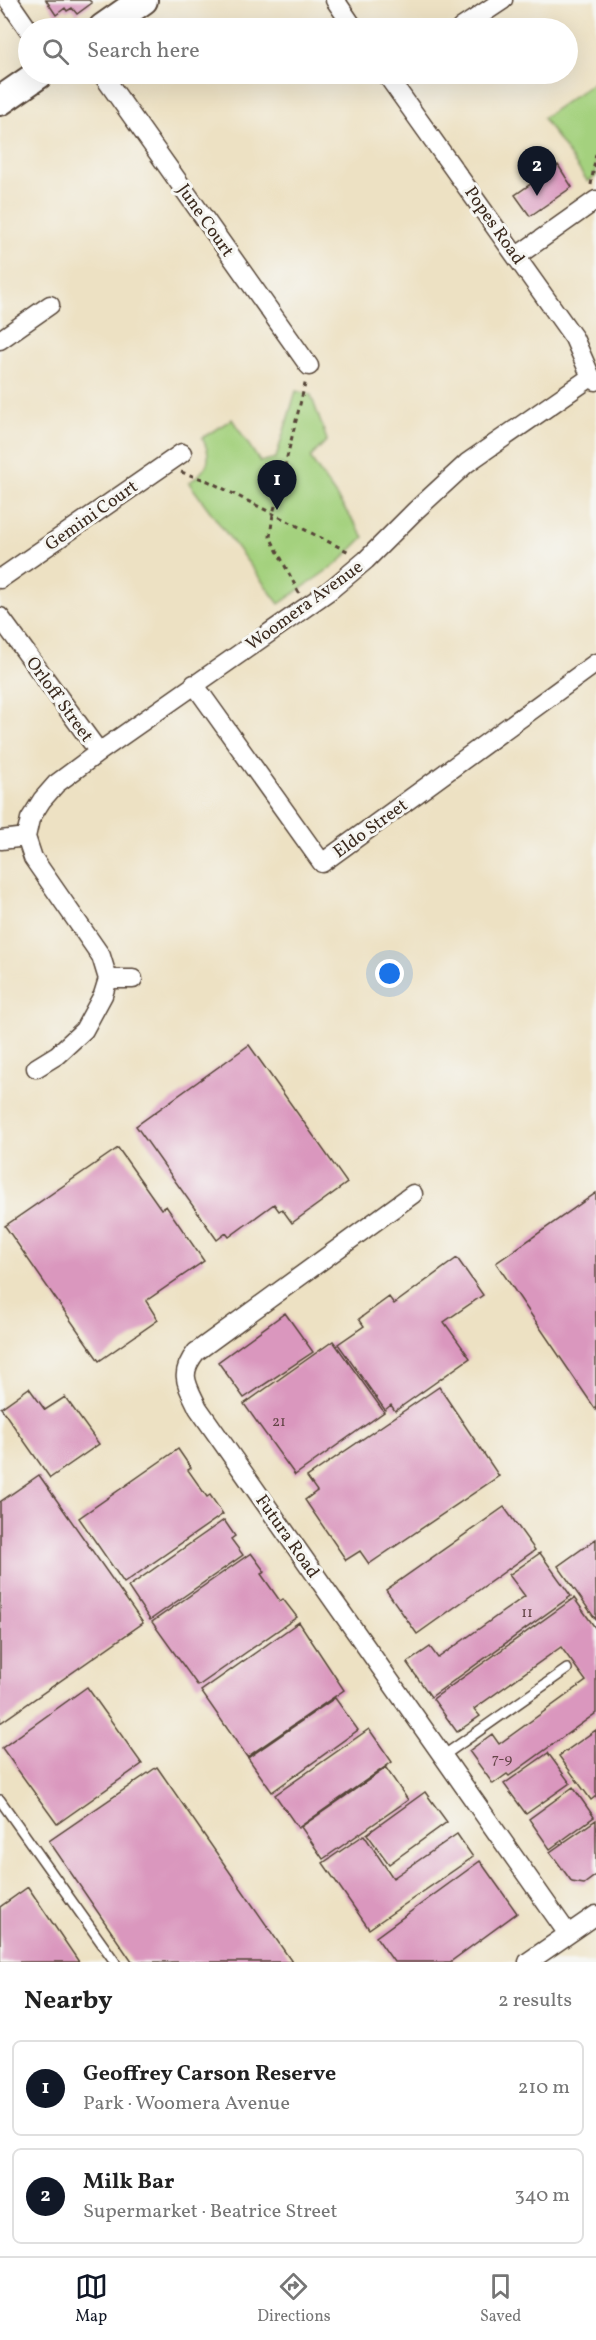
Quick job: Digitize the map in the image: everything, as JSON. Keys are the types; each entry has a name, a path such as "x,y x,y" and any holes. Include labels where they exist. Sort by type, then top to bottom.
{"main road":[{"path":"117,18 143,0"},
{"path":"0,101 25,84"}],"street":[{"path":"8,0 20,18"},
{"path":"335,0 347,18"},
{"path":"476,18 503,0"},
{"name":"June Court","path":"109,84 309,366"},
{"name":"Popes Road","path":"396,84 574,338 593,379"},
{"path":"517,256 592,203"},
{"path":"0,340 50,306"},
{"name":"Woomera Avenue","path":"26,837 30,819 56,784 194,684 306,608 366,560 467,463 593,379"},
{"name":"Gemini Court","path":"0,579 182,453"},
{"name":"Orloff Street","path":"0,617 99,752"},
{"name":"Eldo Street","path":"194,684 322,863 596,663"},
{"path":"1,840 26,837 33,858 101,956 108,979 103,995 84,1030 57,1055 36,1068"},
{"path":"108,979 133,979"},
{"name":"Futura Road","path":"413,1194 196,1352 186,1366 186,1383 198,1408 568,1934"},
{"path":"528,1962 596,1915"}],"lane":[{"path":"443,1756 567,1669"},
{"path":"0,1800 115,1962"}],"path":[{"path":"592,203 596,154"},
{"path":"306,608 270,537 273,514 309,366"},
{"path":"162,466 208,481 366,560"}],"green space":[{"path":"596,81 596,176 588,182 543,118"},
{"path":"296,391 311,395 327,440 310,458 364,537 339,562 279,604 189,483 201,473 207,463 208,452 202,438 232,419 260,462 276,458"}],"building":[{"path":"46,0 89,0 92,3 77,14 72,8 67,11 65,8 56,15"},
{"path":"558,165 572,187 530,216 515,195"},
{"path":"249,1045 347,1183 292,1223 282,1209 279,1211 274,1204 229,1237 226,1233 217,1240 136,1126"},
{"path":"118,1148 161,1209 166,1206 204,1261 146,1301 158,1320 99,1361 5,1226"},
{"path":"596,1193 596,1410 496,1263"},
{"path":"457,1258 483,1295 444,1322 470,1358 395,1411 391,1405 385,1410 338,1344 364,1326 359,1319 389,1297 394,1304"},
{"path":"285,1313 313,1352 244,1398 218,1362"},
{"path":"333,1341 384,1412 295,1475 244,1404"},
{"path":"439,1387 499,1476 369,1564 360,1551 346,1560 305,1500 317,1491 307,1477"},
{"path":"29,1388 45,1410 65,1397 99,1444 50,1478 1,1408"},
{"path":"178,1449 191,1468 188,1470 207,1497 210,1495 223,1514 124,1583 79,1518"},
{"path":"39,1475 143,1623 0,1723 0,1502"},
{"path":"504,1507 535,1550 417,1634 386,1590"},
{"path":"224,1520 235,1536 231,1539 243,1555 150,1620 128,1587"},
{"path":"596,1539 596,1620 558,1566"},
{"path":"251,1553 265,1572 261,1574 280,1601 283,1599 297,1617 198,1686 152,1622"},
{"path":"540,1553 571,1596 431,1697 407,1663 430,1647 438,1658 525,1596 509,1575"},
{"path":"574,1598 596,1629 596,1713 509,1776 507,1774 493,1784 469,1751 492,1734 499,1744 586,1681 561,1647 474,1709 480,1716 457,1732 433,1699"},
{"path":"299,1622 344,1690 247,1757 201,1691"},
{"path":"87,1687 142,1764 57,1824 2,1748"},
{"path":"335,1698 358,1730 272,1792 248,1758"},
{"path":"369,1729 392,1762 298,1828 275,1795"},
{"path":"596,1730 596,1796 591,1800 559,1756"},
{"path":"548,1753 570,1783 526,1814 504,1784"},
{"path":"157,1767 292,1962 132,1962 49,1841"},
{"path":"386,1768 408,1800 323,1859 301,1827"},
{"path":"573,1787 594,1817 550,1849 529,1819"},
{"path":"425,1792 447,1822 389,1864 367,1834"},
{"path":"596,1820 596,1875 584,1884 572,1882 550,1852"},
{"path":"457,1834 473,1857 369,1929 323,1863 364,1835 393,1878"},
{"path":"480,1861 517,1913 450,1962 394,1962 376,1937"},
{"path":"28,1887 79,1962 0,1962 0,1907"}],"place":[{"name":"Milk Bar","path":"537,196"},
{"name":"Geoffrey Carson Reserve","path":"277,510"}]}
